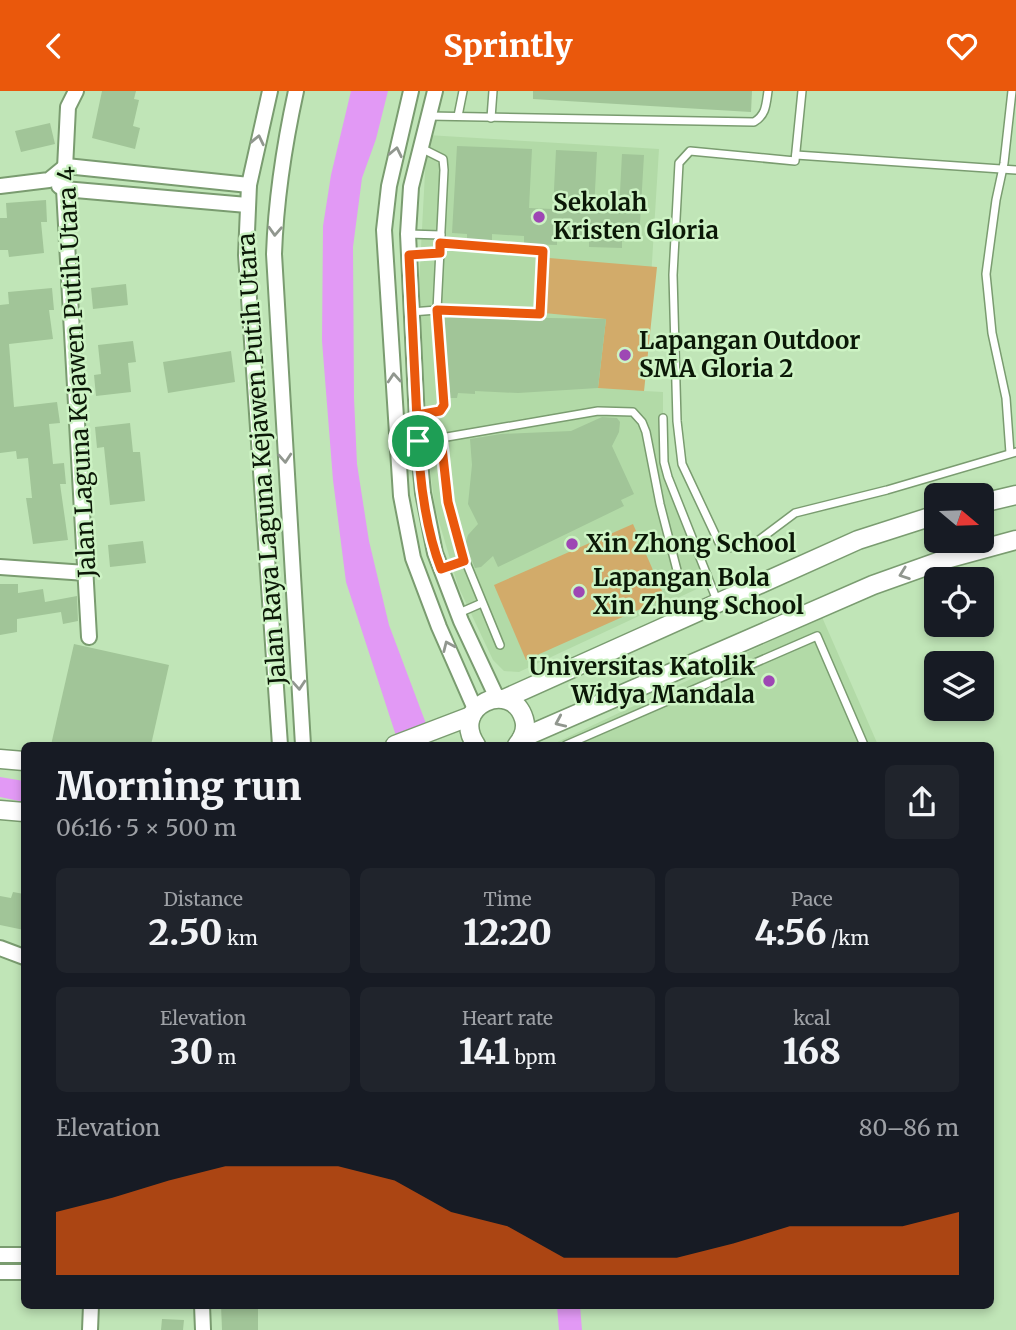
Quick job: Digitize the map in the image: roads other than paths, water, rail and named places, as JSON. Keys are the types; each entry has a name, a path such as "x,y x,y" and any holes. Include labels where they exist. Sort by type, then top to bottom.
{"street":[{"name":"Jalan Laguna Kejawen Putih Utara 4","path":"64,91 68,107 64,189 89,638"},
{"name":"Jalan Laguna Kejawen Putih Utara 4","path":"68,107 76,91"},
{"name":"Jalan Raya Laguna Kejawen Putih Utara","path":"270,91 249,185 246,255 280,742"},
{"name":"Jalan Raya Laguna Kejawen Putih Utara","path":"296,91 283,149 274,254 303,742"},
{"path":"411,91 389,186 384,230 401,496 413,558 473,712 469,731 474,742"},
{"path":"435,91 411,187 408,234 423,493 435,553 458,613 501,699 516,706 523,718 525,724 520,742"},
{"path":"0,186 49,180 66,166 249,185"},
{"path":"49,180 64,189 247,205"},
{"path":"398,443 418,441"},
{"path":"994,500 1016,495"},
{"path":"402,742 473,712 485,701 501,699 858,540 924,519"},
{"path":"520,742 873,585 946,559 1016,540"},
{"path":"0,567 86,573"},
{"path":"0,759 21,761"},
{"path":"0,810 21,812"},
{"path":"0,948 21,956"},
{"path":"0,1255 21,1255"},
{"path":"0,1272 21,1272"},
{"path":"90,1330 91,1309"},
{"path":"202,1309 202,1330"}],"lane":[{"path":"458,116 463,91"},
{"path":"491,118 493,91"},
{"path":"429,116 754,122 762,118 768,91"},
{"path":"802,91 795,161 690,151 679,163 673,275 677,421 682,464 722,549 755,543 795,513 887,490 1013,453 1006,398 992,333 986,274 1012,91"},
{"path":"417,415 440,411 444,405 437,310 443,159 419,147"},
{"path":"796,155 1016,170"},
{"path":"408,234 545,253 540,314 437,310 411,312"},
{"path":"409,255 440,253"},
{"path":"418,441 598,411 633,412 646,432 660,504 680,578 687,581 707,575"},
{"path":"663,418 664,462 668,477 718,603"},
{"path":"646,432 663,432"},
{"path":"441,438 448,502 464,561 500,645"},
{"path":"441,569 464,561"},
{"path":"458,613 482,603"},
{"path":"573,742 817,636 863,742"}],"place":[{"name":"Sekolah Kristen Gloria","path":"539,217"},
{"name":"Lapangan Outdoor SMA Gloria 2","path":"625,355"},
{"name":"Xin Zhong School","path":"572,544"},
{"name":"Lapangan Bola Xin Zhung School","path":"579,592"},
{"name":"Universitas Katolik Widya Mandala","path":"769,681"}]}
